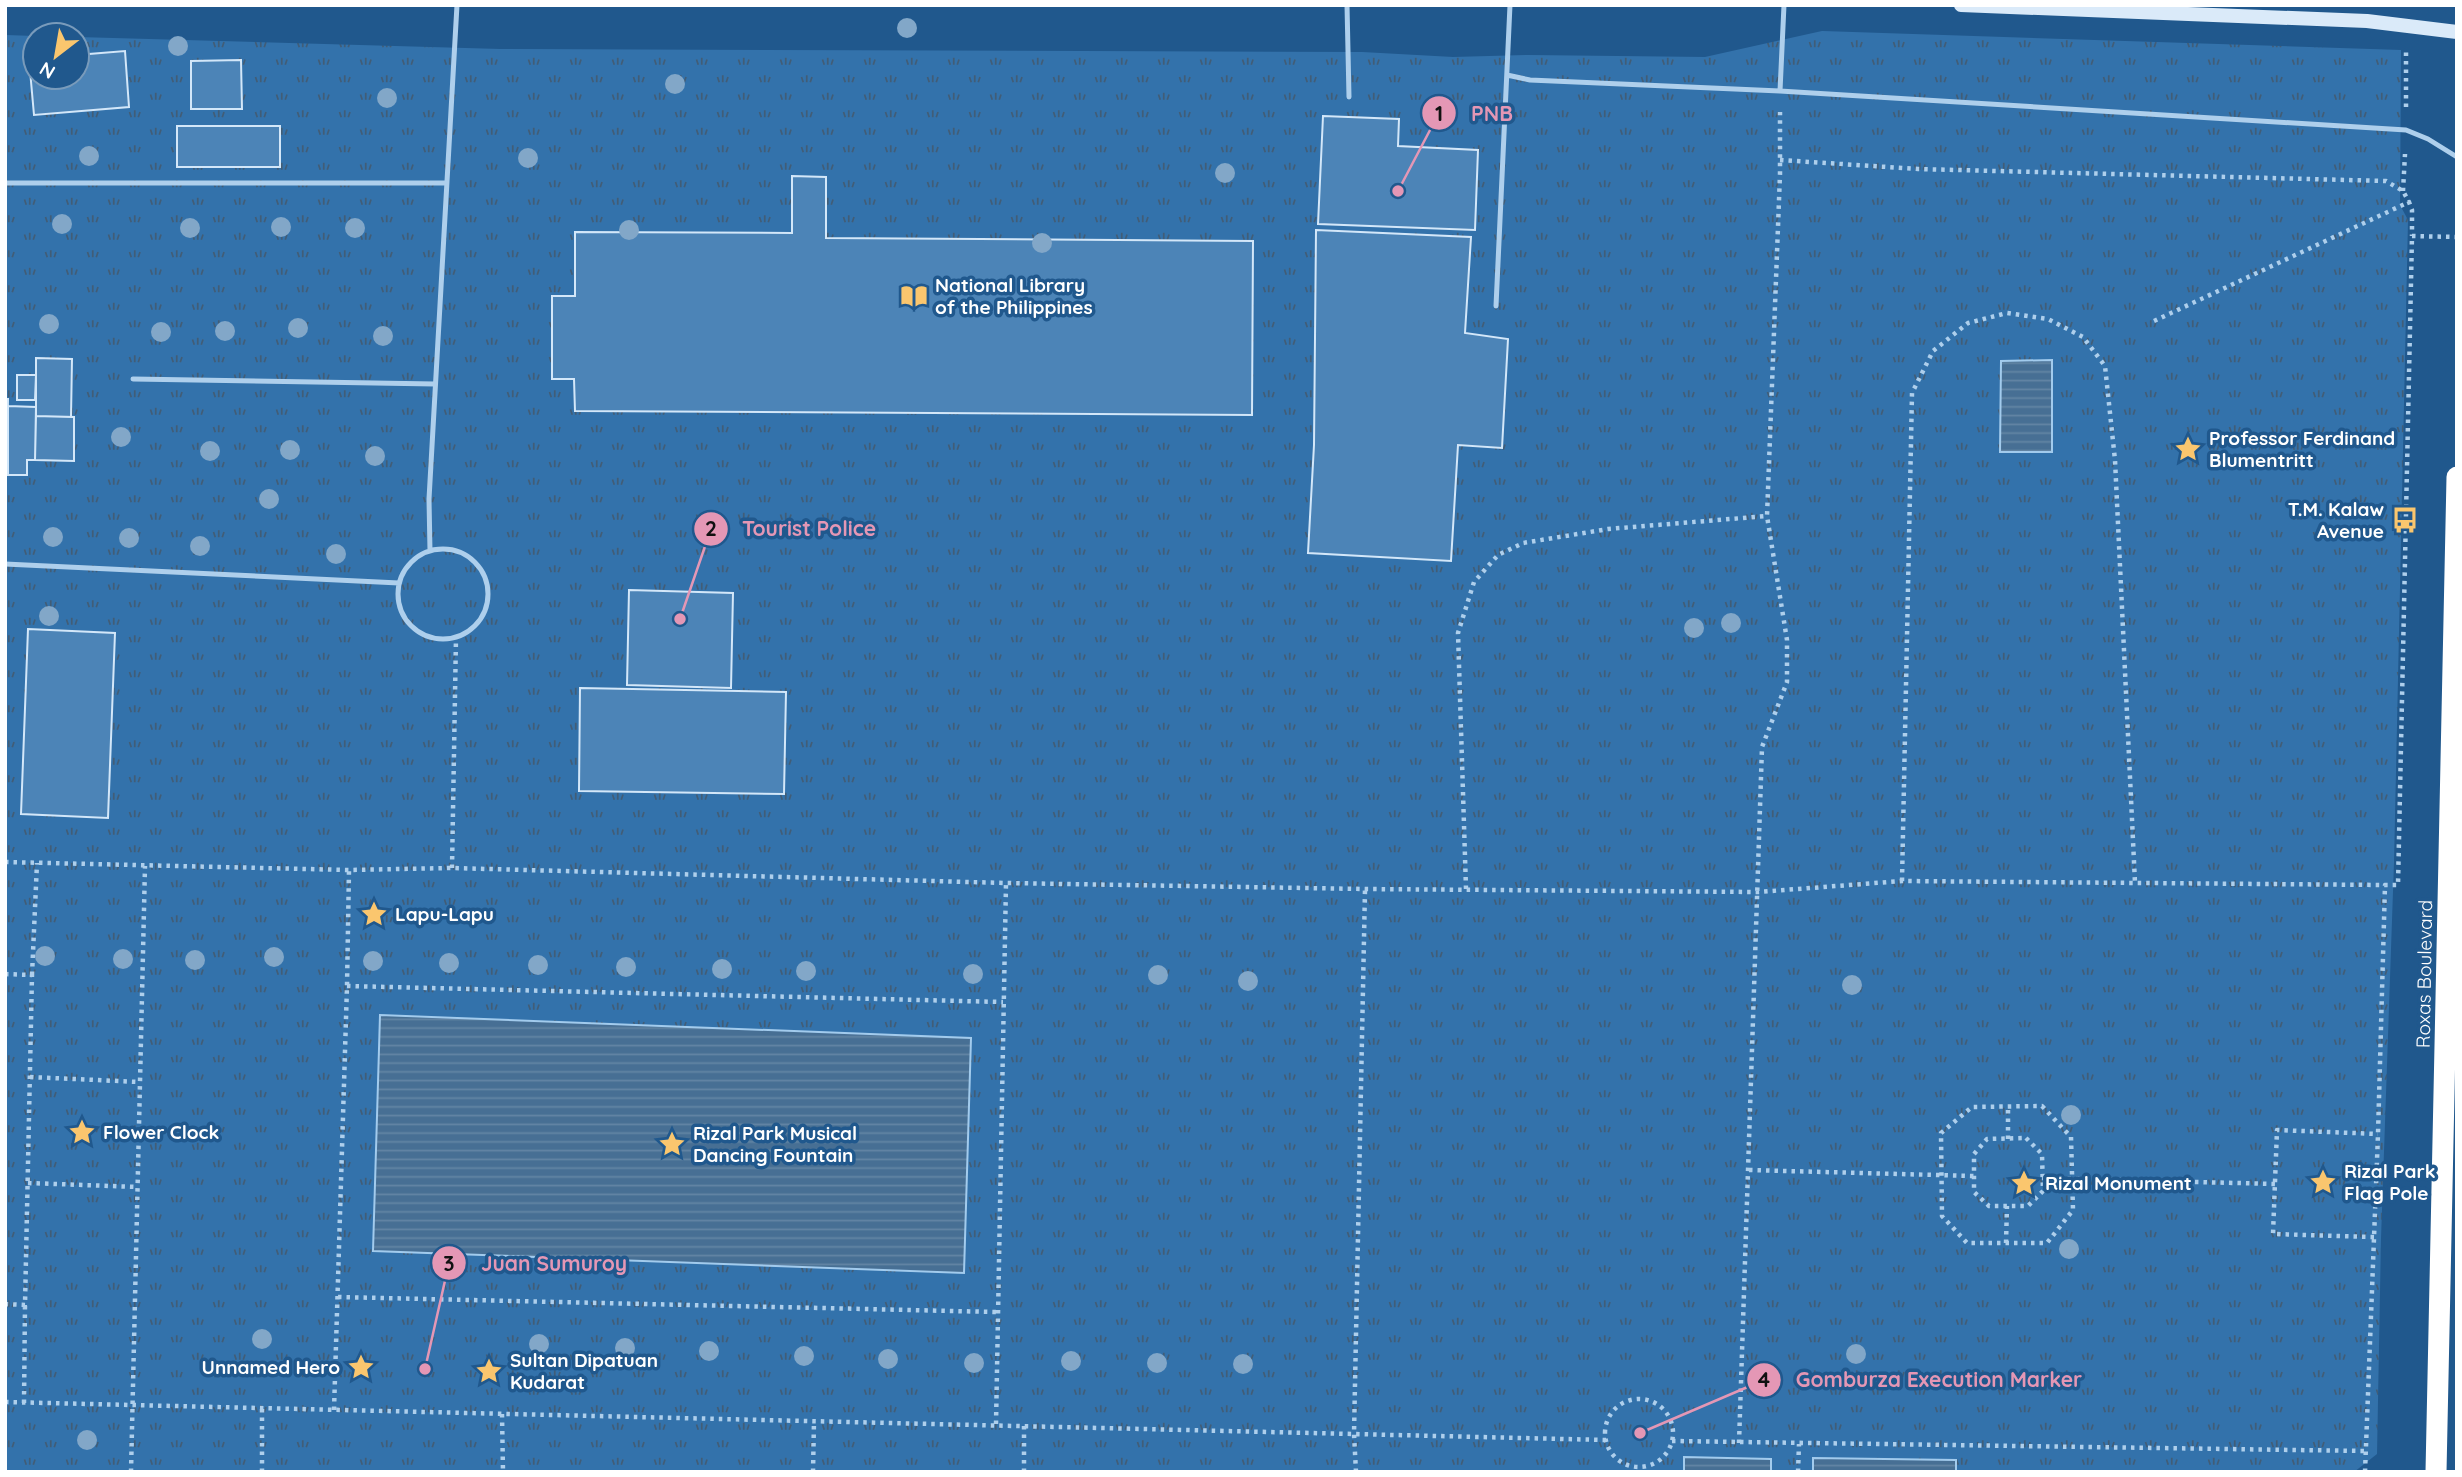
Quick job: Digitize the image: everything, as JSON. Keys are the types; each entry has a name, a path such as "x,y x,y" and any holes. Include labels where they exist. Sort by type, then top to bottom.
{"highway":[{"name":"Roxas Boulevard","path":"2437,1472 2454,776 2457,477"}],"street":[{"path":"1961,5 2368,20 2457,32"}],"lane":[{"path":"430,551 429,499 457,5"},
{"path":"1346,5 1349,97"},
{"path":"1496,306 1510,5"},
{"path":"1780,90 1784,5"},
{"path":"1507,75 1530,80 1780,90 2406,130 2428,139 2457,157"},
{"path":"5,183 445,183"},
{"path":"133,379 435,384"},
{"path":"447,549 464,555 478,565 486,581 488,598 483,615 472,629 456,637 433,637 412,626 401,607 399,583 410,563 430,551 447,549"},
{"path":"5,564 399,583"}],"path":[{"path":"1739,1443 1762,747 1787,682 1787,640 1767,516 1780,160 1780,90"},
{"path":"5,862 1466,890 1758,892 1902,881 2399,885 2412,236 2412,211 2403,191 2386,181 1918,169 1780,160"},
{"path":"2154,321 2409,202"},
{"path":"2412,236 2457,237"},
{"path":"1902,881 1912,393 1933,351 1968,323 2007,313 2048,318 2083,337 2105,366 2115,460 2135,883"},
{"path":"1466,890 1458,633 1474,582 1498,555 1523,543 1608,529 1767,516"},
{"path":"452,869 456,637"},
{"path":"24,1403 32,975 37,863"},
{"path":"131,1472 145,866"},
{"path":"334,1410 348,986 349,870"},
{"path":"996,1424 1006,883"},
{"path":"2365,1472 2385,885"},
{"path":"1356,1472 1354,1434 1365,889"},
{"path":"5,974 32,975"},
{"path":"348,986 1003,1002"},
{"path":"30,1077 140,1082"},
{"path":"2008,1106 2008,1139"},
{"path":"2042,1106 2071,1137 2073,1210 2047,1243 1967,1243 1942,1216 1942,1175 1941,1133 1972,1107 2042,1106"},
{"path":"2374,1237 2273,1234 2277,1129 2378,1134"},
{"path":"2026,1138 2042,1154 2043,1191 2028,1206 1989,1206 1975,1192 1975,1176 1974,1154 1987,1139 2026,1138"},
{"path":"1749,1170 1975,1176"},
{"path":"2042,1178 2275,1184"},
{"path":"28,1183 138,1187"},
{"path":"2007,1206 2007,1243"},
{"path":"338,1297 996,1312"},
{"path":"5,1304 25,1305"},
{"path":"1640,1399 1650,1401 1667,1412 1673,1431 1672,1441 1662,1458 1654,1464 1634,1466 1616,1457 1606,1440 1608,1419 1621,1404 1640,1399"},
{"path":"5,1402 1606,1440"},
{"path":"262,1408 262,1472"},
{"path":"502,1414 503,1472"},
{"path":"813,1472 814,1421"},
{"path":"1024,1426 1024,1472"},
{"path":"1672,1441 2365,1451"},
{"path":"1798,1472 1799,1444"}],"green space":[{"path":"1822,31 2401,50 2400,205 2408,220 2394,862 2381,1238 2377,1454 2354,1472 5,1472 5,35 21,36 21,91 91,91 91,37 500,49 1362,52 1453,57 1705,57"}],"shaded area":[{"path":"2052,360 2052,452 2000,452 2001,361"},
{"name":"Rizal Park Musical Dancing Fountain","path":"380,1015 971,1038 964,1273 373,1251"},
{"path":"1684,1457 1771,1459 1771,1472 1684,1472"},
{"path":"1813,1458 1956,1460 1956,1472 1813,1472"}],"building":[{"path":"125,51 129,107 34,115 32,91 91,91 91,54"},
{"path":"241,60 242,109 191,109 191,61"},
{"path":"1323,116 1399,119 1398,146 1478,150 1475,230 1318,224"},
{"path":"177,126 280,126 280,167 177,167"},
{"name":"National Library of the Philippines","path":"792,176 826,177 826,238 1253,241 1252,415 575,411 574,379 552,379 552,296 575,296 575,232 792,233"},
{"path":"1316,230 1471,237 1465,333 1508,339 1502,448 1458,445 1451,561 1308,553 1314,445"},
{"path":"36,358 72,359 71,417 36,416"},
{"path":"17,375 36,375 35,400 17,400"},
{"path":"5,399 8,399 7,461 5,461"},
{"path":"8,406 36,407 35,460 27,460 27,475 8,475"},
{"path":"36,416 74,417 74,461 35,460"},
{"path":"629,590 733,593 731,688 627,685"},
{"path":"28,629 115,633 108,818 21,814"},
{"path":"580,688 786,692 784,794 579,791"}],"place":[{"name":"PNB","path":"1398,191"},
{"name":"National Library of the Philippines","path":"914,296"},
{"name":"Professor Ferdinand Blumentritt","path":"2188,449"},
{"name":"T.M. Kalaw Avenue","path":"2405,520"},
{"name":"Tourist Police","path":"680,619"},
{"name":"Lapu-Lapu","path":"374,914"},
{"name":"Flower Clock","path":"82,1132"},
{"name":"Rizal Park Musical Dancing Fountain","path":"672,1144"},
{"name":"Rizal Park Flag Pole","path":"2323,1182"},
{"name":"Rizal Monument","path":"2024,1183"},
{"name":"Unnamed Hero","path":"361,1367"},
{"name":"Juan Sumuroy","path":"425,1369"},
{"name":"Sultan Dipatuan Kudarat","path":"489,1371"},
{"name":"Gomburza Execution Marker","path":"1640,1433"}]}
